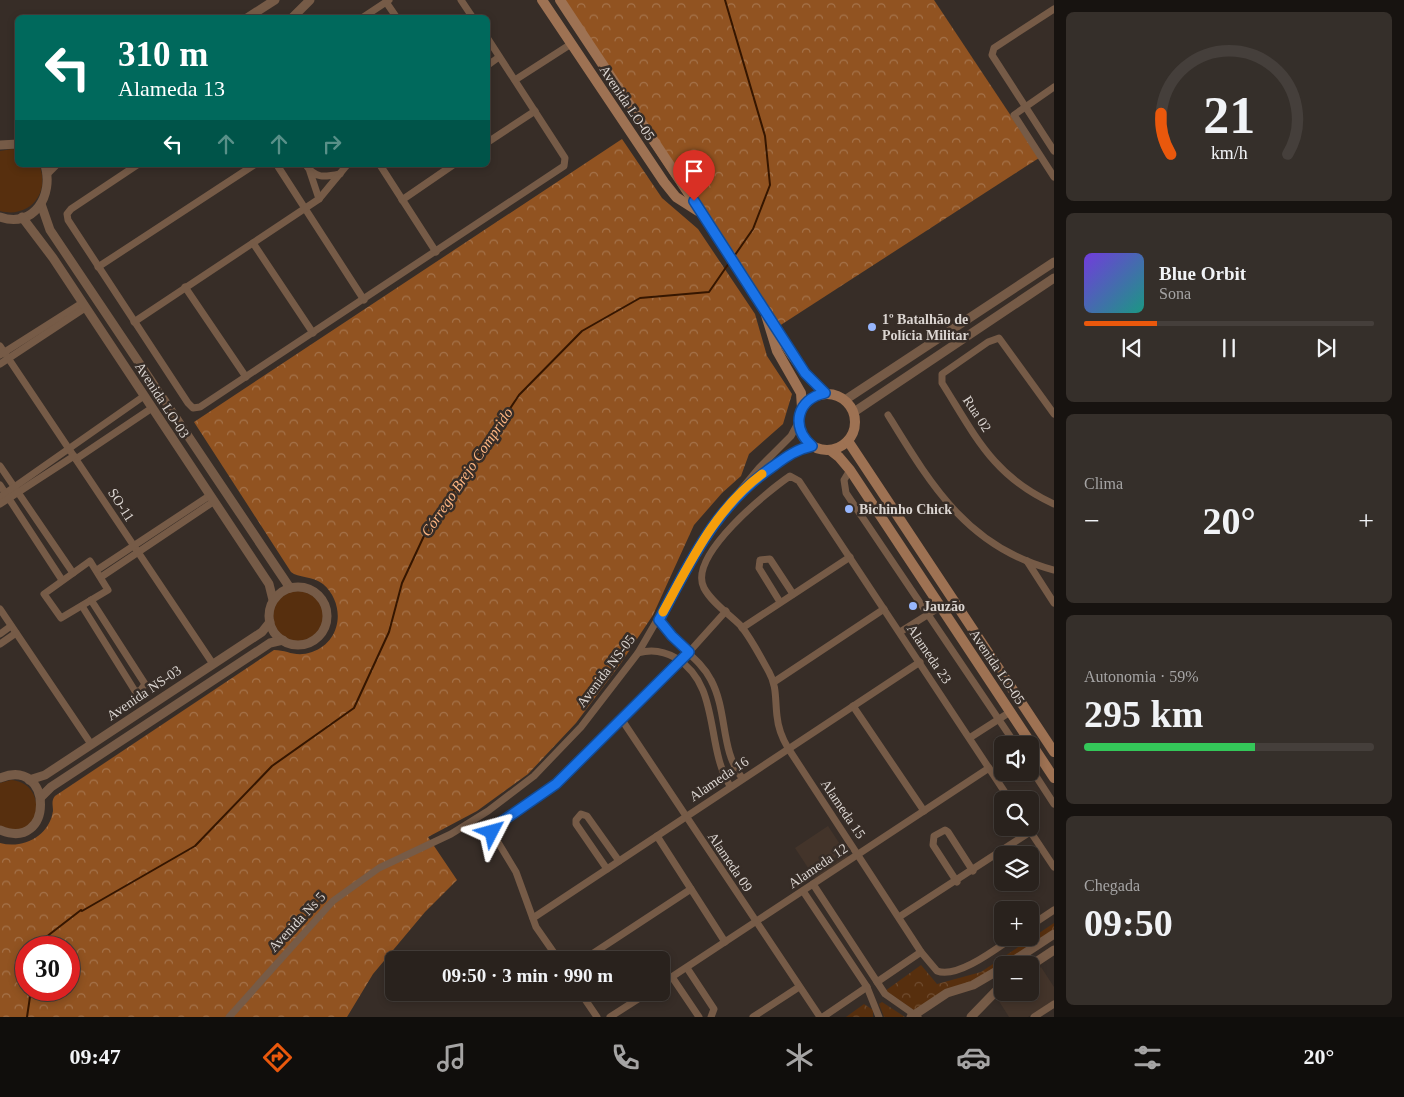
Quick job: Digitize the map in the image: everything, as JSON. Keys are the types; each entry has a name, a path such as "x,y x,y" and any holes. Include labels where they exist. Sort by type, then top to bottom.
{"main road":[{"name":"Avenida LO-05","path":"542,0 670,190 676,197 699,212"},
{"name":"Avenida LO-05","path":"560,0 626,102 688,190 699,212 746,280 810,380 825,393"},
{"name":"Avenida LO-05","path":"765,312 777,351 801,393 802,408"},
{"path":"825,393 836,395 845,400 854,412 855,429 848,441 840,448 830,450 812,446 805,440 798,423 802,408 808,400 825,393"},
{"name":"Avenida LO-05","path":"848,441 1054,752"},
{"name":"Avenida LO-05","path":"830,450 839,456 850,470 1054,778"}],"street":[{"path":"252,15 275,0"},
{"path":"295,15 310,0"},
{"path":"461,0 471,15"},
{"path":"366,15 387,1 395,15"},
{"path":"1054,9 994,48 993,57 1054,151"},
{"path":"134,167 76,206 67,214 68,221 188,403 194,408 203,405 314,333 564,166 565,158 490,42"},
{"path":"515,80 571,44"},
{"path":"490,64 499,57"},
{"path":"1054,87 1014,115 1054,177"},
{"path":"490,141 534,111"},
{"path":"1,144 15,144"},
{"path":"98,267 251,167"},
{"path":"278,167 364,300"},
{"path":"307,167 320,199"},
{"path":"381,167 436,252"},
{"path":"402,200 450,167"},
{"path":"134,322 320,199 344,168"},
{"path":"310,172 319,177 344,168"},
{"path":"0,217 15,219 37,209 48,188 46,169"},
{"name":"Avenida LO-03","path":"41,204 45,220 54,237 275,569 290,588"},
{"name":"Avenida LO-03","path":"22,217 53,258 269,584 273,600"},
{"path":"253,243 314,333"},
{"path":"845,400 1054,262"},
{"path":"854,412 1054,278"},
{"path":"185,287 246,377"},
{"path":"0,364 3,353 84,305"},
{"name":"Rua 02","path":"1054,414 1000,338 988,342 942,373 941,380 977,438 1001,470 1012,480 1054,504"},
{"name":"SO-11","path":"3,353 74,455 213,664"},
{"path":"74,455 144,396"},
{"path":"0,504 5,496 152,408"},
{"path":"888,415 930,481 953,510 983,536 1027,560 1054,570"},
{"name":"Avenida NS-05","path":"451,834 488,811 534,776 581,727 638,653 714,523 759,468 791,436 798,423"},
{"name":"Avenida NS-05","path":"744,488 793,453 812,446"},
{"path":"0,466 72,573"},
{"path":"850,470 844,480 846,493 1010,736"},
{"name":"Alameda 23","path":"702,584 703,570 706,563 727,531 753,504 790,476 799,480 971,738 1004,791"},
{"path":"0,485 5,496 62,580"},
{"path":"96,570 211,499"},
{"path":"101,577 138,553 211,499"},
{"path":"742,628 850,557"},
{"path":"780,602 759,568 760,560 770,559 793,594"},
{"path":"1027,560 1054,603"},
{"path":"89,561 96,570 108,590 63,618 59,617 44,594 89,561"},
{"name":"Alameda 15","path":"702,584 742,628 774,682 777,718 788,748 936,971 945,972 978,960 1000,946"},
{"name":"Avenida NS-03","path":"41,798 51,787 262,648 273,642 283,640 293,644 308,643 321,634 327,620 325,605 316,592 301,587 290,588"},
{"path":"283,640 274,632 270,622 270,610 273,600 279,593 290,588"},
{"path":"82,606 134,690 139,692 146,685 91,600"},
{"path":"900,632 940,607"},
{"path":"0,609 91,744"},
{"path":"774,682 884,609"},
{"path":"553,951 532,918 516,872 493,834 492,829 556,784 681,661 726,611"},
{"path":"659,620 689,652 712,681 721,712 728,754 733,766 742,778"},
{"name":"Avenida NS-03","path":"29,780 45,775 262,632 270,622"},
{"path":"0,634 11,626"},
{"path":"0,644 16,633"},
{"path":"638,653 646,651 660,652 681,661 695,675 704,691 716,753 730,786"},
{"name":"Alameda 16","path":"532,918 920,662"},
{"path":"853,706 924,810"},
{"path":"971,738 1010,712"},
{"name":"Alameda 09","path":"622,720 755,922 821,1017"},
{"name":"Alameda 12","path":"672,977 989,768"},
{"path":"0,830 17,833 32,827 41,813 41,798 36,787 29,780 18,776 2,775"},
{"path":"1039,781 1054,804"},
{"path":"607,869 576,824 575,821 579,816 583,814 588,816 619,861"},
{"path":"956,882 932,845 934,836 945,830 948,832 973,871"},
{"name":"Avenida Ns 5","path":"229,1017 333,900 379,868 451,834"},
{"path":"657,836 725,942"},
{"path":"900,917 973,871 1021,836"},
{"path":"1033,836 1054,867"},
{"path":"812,884 887,996 915,1016 947,993 974,984 994,973"},
{"path":"597,951 691,889"},
{"path":"803,891 867,988 879,1017"},
{"path":"1039,920 1054,910"},
{"path":"835,938 844,933"},
{"path":"1021,956 1054,934"},
{"path":"1039,960 1054,950"},
{"path":"877,982 922,952"},
{"path":"687,968 714,1009 711,1017"},
{"path":"672,977 699,1017"},
{"path":"753,1017 799,987"},
{"path":"821,1017 867,988"},
{"path":"971,1017 994,991"},
{"path":"586,1001 596,1017"},
{"path":"610,1017 634,1001"},
{"path":"1034,1017 1054,1004"}],"shaded area":[{"path":"828,826 849,858 816,880 795,848"},
{"path":"1041,967 1054,987 1054,1000 1028,1017 1009,1017 999,1001 1039,1001 1039,968"}],"green space":[{"path":"555,0 934,0 1039,158 773,330"},
{"path":"622,139 662,198 698,229 755,314 767,356 792,394 783,424 749,454 741,476 722,493 694,525 653,615 621,663 576,723 528,774 477,811 428,837 457,880 425,912 392,951 385,951 385,960 373,974 347,1017 0,1017 0,843 17,844 34,839 41,834 51,820 55,796 274,650 306,654 322,647 330,640 335,631 338,612 330,592 319,581 291,572 194,422"},
{"path":"15,150 15,167 40,167 42,175 40,194 29,207 20,211 0,211 0,151"},
{"path":"293,591 303,591 316,598 323,611 323,621 316,634 303,641 293,641 284,637 277,630 273,621 273,611 277,602 284,595"},
{"path":"11,780 22,783 30,789 36,805 32,822 25,828 16,830 0,826 0,783"},
{"path":"1054,923 1054,936 1039,946 1039,933"},
{"path":"1020,946 1038,946 1023,956 1005,956"},
{"path":"994,963 994,972 915,1011 885,991 921,965 937,984 981,972"},
{"path":"882,1002 905,1017 884,1017 879,1004"},
{"path":"864,1004 873,1010 873,1017 846,1017"}],"waterway":[{"name":"Córrego Brejo Comprido","path":"725,0 765,136 770,185 753,229 735,255"},
{"name":"Córrego Brejo Comprido","path":"47,936 81,910 195,846 272,766 354,708 389,632 402,583 430,523 470,469 519,395 582,331 640,298 709,292 729,263"},
{"name":"Córrego Brejo Comprido","path":"27,1017 29,1001"}],"slow traffic":[{"path":"663,612 694,554 714,523 744,488 762,474"}],"place":[{"name":"1º Batalhão de Polícia Militar","path":"872,327"},
{"name":"Bichinho Chick","path":"849,509"},
{"name":"Jauzão","path":"913,606"}],"route":[{"path":"492,832 494,827 556,784 689,652 659,620 694,554 714,523 744,488 793,453 812,446 800,432 799,414 808,400 816,395 825,393 805,373 746,280 699,212 694,201"}]}
